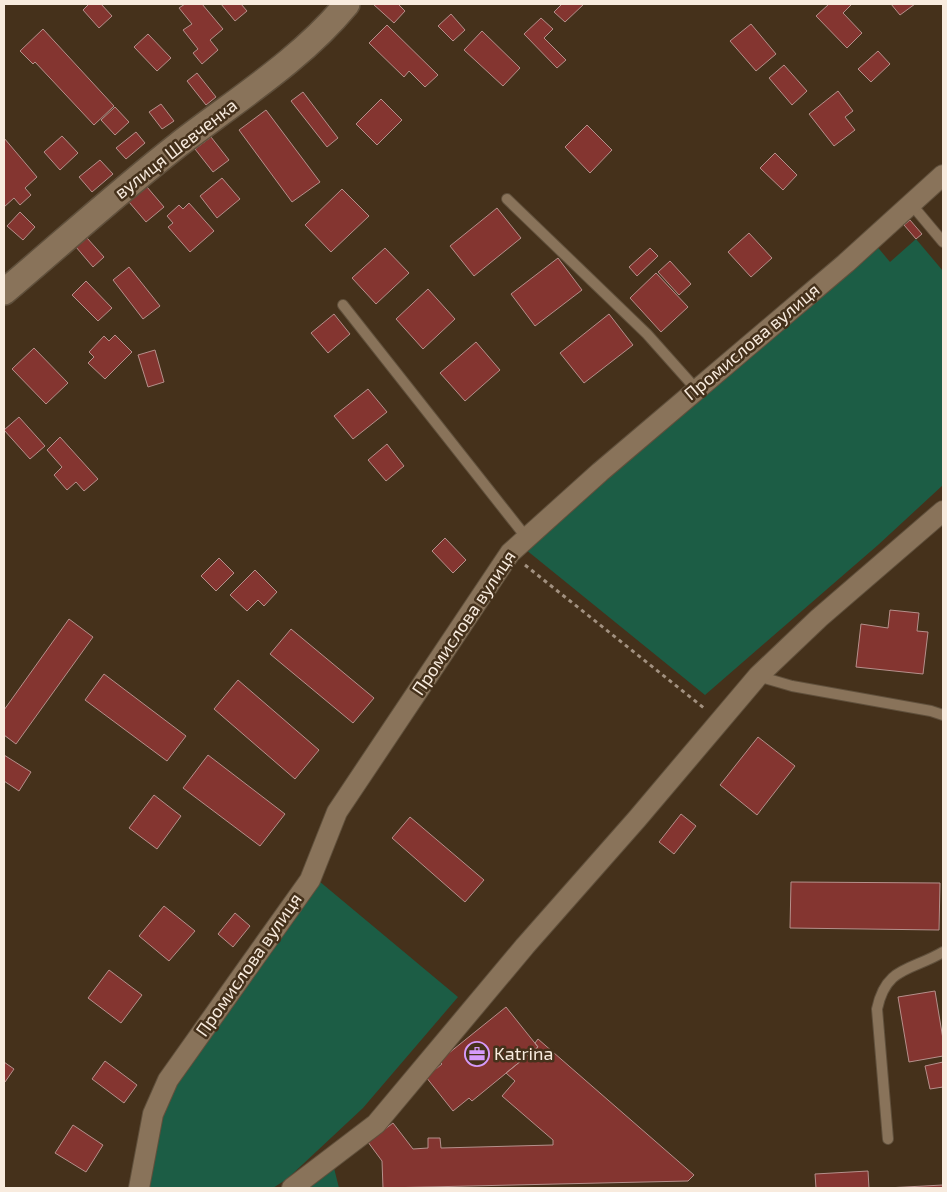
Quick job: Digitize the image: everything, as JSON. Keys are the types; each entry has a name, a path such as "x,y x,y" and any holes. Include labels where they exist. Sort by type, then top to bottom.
{"street":[{"name":"вулиця Шевченка","path":"4,292 119,192 265,81 334,19 347,4"},
{"name":"Промислова вулиця","path":"139,1188 153,1114 168,1080 310,880 337,812 510,553 526,537 912,204 943,175"},
{"path":"292,1188 376,1124 525,946 758,676 820,618 943,511"}],"lane":[{"path":"507,199 647,334 696,389"},
{"path":"912,204 943,242"},
{"path":"343,305 526,537"},
{"path":"758,676 792,686 931,711 943,716"},
{"path":"888,1139 877,1009 881,992 894,975 943,952"}],"path":[{"path":"510,553 720,721"}],"green space":[{"path":"916,239 943,271 943,485 878,545 705,695 525,549 875,244 890,262"},
{"path":"319,881 458,997 363,1108 287,1179 273,1188 145,1188 162,1105"},
{"path":"334,1168 339,1188 305,1188"}],"building":[{"path":"89,4 101,4 112,16 99,28 83,10"},
{"path":"185,4 202,4 223,29 210,40 218,50 202,64 193,53 198,49 183,30 192,24 179,8"},
{"path":"221,4 241,4 247,11 235,21"},
{"path":"373,4 398,4 405,11 394,23"},
{"path":"562,4 584,4 565,22 554,12"},
{"path":"829,4 852,4 843,13 862,33 847,48 816,16"},
{"path":"891,4 915,4 900,15"},
{"path":"451,14 465,30 453,41 438,26"},
{"path":"541,18 553,29 544,38 566,60 557,68 524,34"},
{"path":"751,24 776,54 756,71 730,41"},
{"path":"387,25 438,75 425,87 409,71 404,77 369,43"},
{"path":"43,29 114,106 94,125 35,62 33,64 20,51"},
{"path":"482,31 520,68 503,86 464,50"},
{"path":"148,34 171,58 157,71 134,47"},
{"path":"878,51 890,64 871,82 858,69"},
{"path":"784,65 807,91 792,105 769,78"},
{"path":"197,73 216,97 206,105 187,81"},
{"path":"838,91 853,111 845,117 855,130 834,146 809,114"},
{"path":"303,92 338,138 327,147 291,101"},
{"path":"381,99 402,120 377,145 356,124"},
{"path":"161,104 174,121 162,129 149,112"},
{"path":"115,107 129,122 115,135 101,120"},
{"path":"266,110 320,182 292,202 239,130"},
{"path":"587,125 612,150 590,173 565,147"},
{"path":"136,132 145,143 126,159 116,148"},
{"path":"62,136 78,153 60,170 44,152"},
{"path":"211,137 229,160 213,172 195,149"},
{"path":"4,138 37,177 25,188 31,195 20,205 14,198 4,207"},
{"path":"775,153 797,175 783,190 760,168"},
{"path":"100,160 113,174 92,192 79,177"},
{"path":"222,178 240,199 217,218 200,196"},
{"path":"147,187 164,207 146,222 129,202"},
{"path":"342,189 369,216 331,252 305,225"},
{"path":"189,203 214,231 190,252 168,227 173,223 167,216 179,205 183,209"},
{"path":"497,208 521,238 474,276 450,246"},
{"path":"20,212 35,227 23,240 7,226"},
{"path":"910,220 922,234 916,239 904,225"},
{"path":"749,233 772,258 751,277 728,252"},
{"path":"87,238 104,257 93,267 76,247"},
{"path":"385,248 409,273 376,304 352,278"},
{"path":"650,248 658,256 637,276 629,267"},
{"path":"558,258 582,290 535,326 511,294"},
{"path":"670,261 691,284 679,295 658,272"},
{"path":"129,267 160,306 143,319 113,280"},
{"path":"656,273 688,307 661,332 630,298"},
{"path":"86,281 112,308 98,321 72,295"},
{"path":"428,289 455,319 423,349 396,319"},
{"path":"334,314 350,334 328,353 311,333"},
{"path":"609,314 633,345 584,383 560,353"},
{"path":"115,335 132,352 105,379 88,363 94,357 89,352 104,336 109,341"},
{"path":"476,342 500,370 465,401 440,373"},
{"path":"34,348 68,383 46,404 12,369"},
{"path":"155,350 164,382 148,387 138,355"},
{"path":"368,389 387,412 353,439 334,416"},
{"path":"19,417 45,446 30,459 4,430"},
{"path":"60,437 98,479 84,491 76,482 67,490 54,475 62,467 47,450"},
{"path":"387,444 404,466 386,481 368,460"},
{"path":"445,538 466,560 453,573 432,551"},
{"path":"219,558 234,573 216,591 201,576"},
{"path":"255,570 277,592 264,606 258,600 247,611 230,595"},
{"path":"890,610 919,613 917,631 928,632 923,674 856,667 861,624 888,628"},
{"path":"69,619 93,637 16,744 4,735 4,710"},
{"path":"291,629 374,698 353,723 270,654"},
{"path":"104,674 186,736 167,761 85,700"},
{"path":"238,680 319,750 295,779 214,709"},
{"path":"758,737 795,766 757,815 720,785"},
{"path":"4,755 31,772 19,791 4,781"},
{"path":"208,755 285,814 260,846 183,788"},
{"path":"154,795 181,816 157,849 129,828"},
{"path":"681,814 696,826 674,854 659,842"},
{"path":"410,817 484,880 465,902 392,838"},
{"path":"791,882 940,883 939,930 790,928"},
{"path":"164,906 195,931 169,961 139,936"},
{"path":"235,913 250,926 233,947 218,934"},
{"path":"109,970 142,995 121,1023 88,998"},
{"path":"935,991 943,1039 943,1056 909,1062 898,997"},
{"path":"506,1007 538,1047 472,1101 469,1098 453,1111 426,1077 442,1064 439,1061"},
{"path":"538,1039 694,1175 688,1181 383,1188 382,1161 368,1142 393,1123 413,1149 428,1148 428,1138 440,1138 441,1148 553,1145 553,1140 502,1096 515,1081 506,1073 538,1047 535,1043"},
{"path":"105,1061 137,1085 124,1103 92,1079"},
{"path":"4,1062 14,1069 5,1082 4,1081"},
{"path":"943,1062 943,1087 930,1089 925,1066"},
{"path":"73,1125 103,1145 86,1172 55,1153"},
{"path":"868,1171 869,1188 816,1188 815,1174"},
{"path":"943,1185 943,1188 886,1188"}],"place":[{"name":"Katrina","path":"477,1054"}]}
